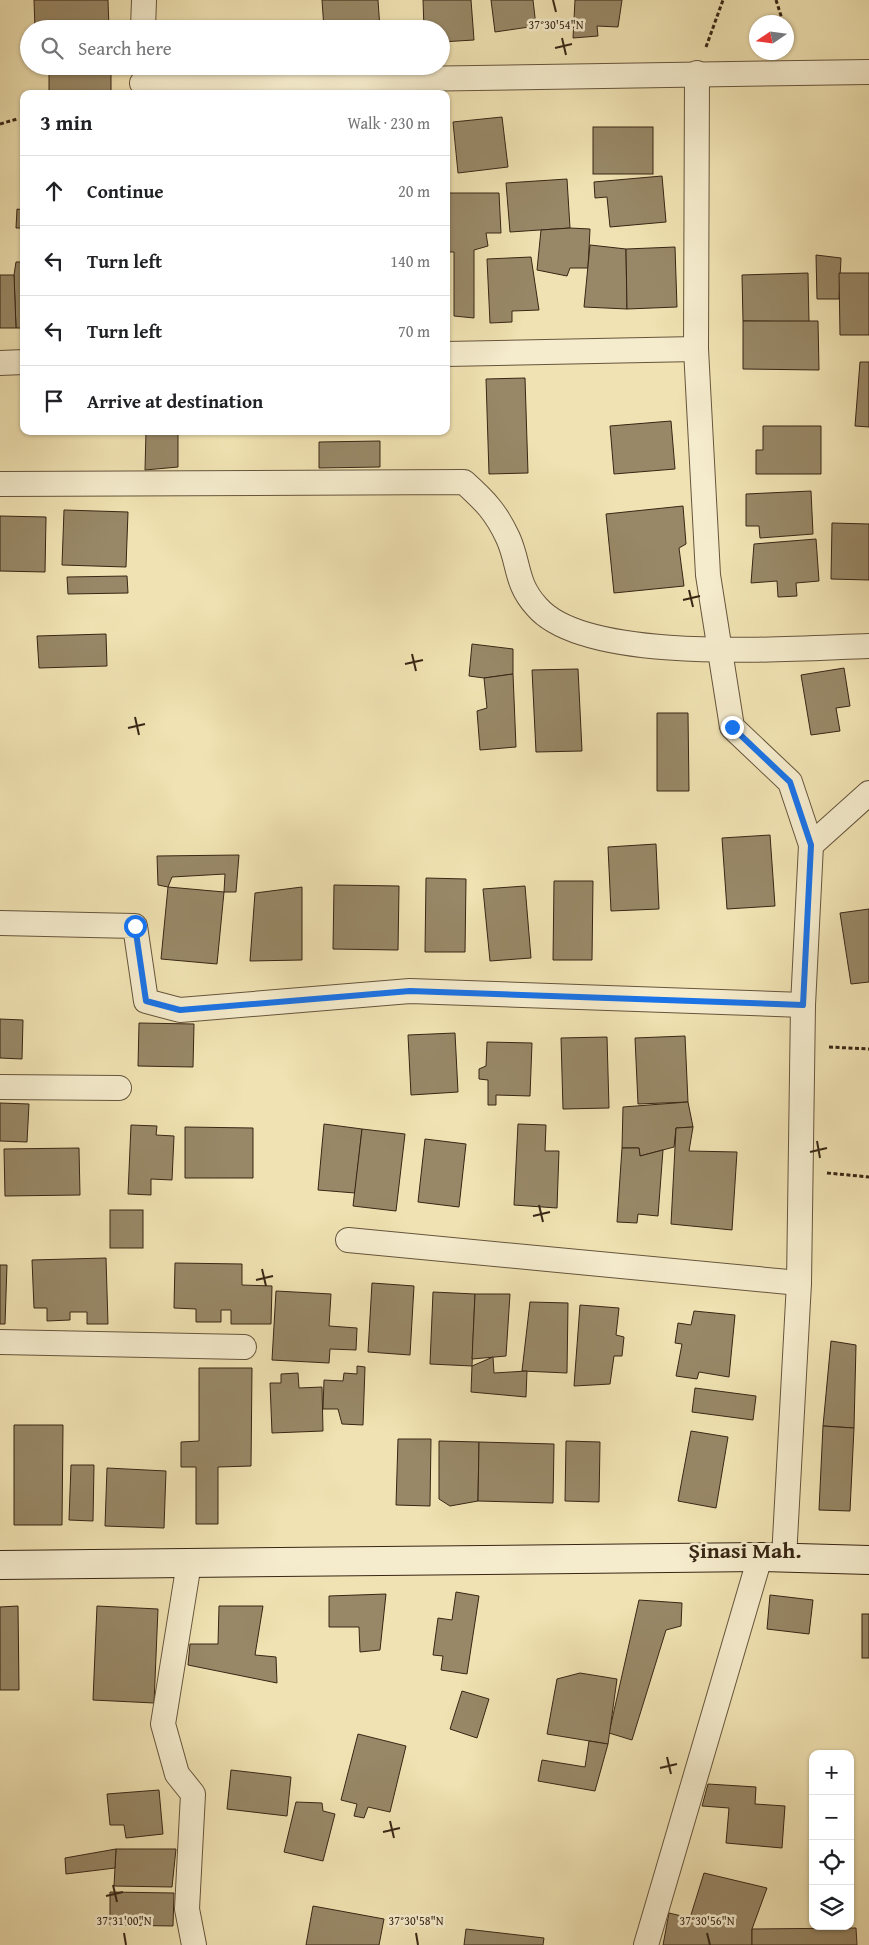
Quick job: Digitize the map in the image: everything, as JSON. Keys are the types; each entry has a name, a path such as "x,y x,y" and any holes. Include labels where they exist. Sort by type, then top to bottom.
{"main road":[{"path":"0,1565 772,1557 869,1560"}],"street":[{"path":"143,20 144,0"},
{"path":"142,81 869,72"},
{"path":"646,1945 772,1557 799,1283 803,1005 811,845 790,782 732,727 708,575 696,349 697,73"},
{"path":"450,354 696,349"},
{"path":"0,363 20,362"},
{"path":"0,484 464,482 492,507 508,540 524,591 539,610 559,625 618,643 720,650 869,646"},
{"path":"811,845 869,793"},
{"path":"0,923 135,926 146,1001 180,1010 410,991 803,1005"},
{"path":"0,1087 119,1088"},
{"path":"348,1240 799,1283"},
{"path":"0,1342 244,1347"},
{"path":"189,1563 163,1724 176,1774 193,1794 187,1909 194,1945"}],"path":[{"path":"697,73 723,0"},
{"path":"776,0 781,15"},
{"path":"0,124 17,119"},
{"path":"803,1046 869,1049"},
{"path":"801,1170 869,1177"}],"building":[{"path":"34,0 108,0 109,20 35,20"},
{"path":"322,0 378,0 379,20 323,20"},
{"path":"423,0 471,0 474,40 450,41 450,20 424,20"},
{"path":"491,0 533,0 536,26 495,32"},
{"path":"575,0 622,0 618,27 597,26 598,36 573,38"},
{"path":"49,75 111,75 111,90 49,90"},
{"path":"502,117 508,167 458,173 453,122"},
{"path":"593,127 653,127 653,174 593,174"},
{"path":"662,176 666,222 610,227 607,197 595,198 594,182"},
{"path":"567,179 570,228 510,232 506,183"},
{"path":"450,193 499,193 501,233 486,233 488,246 474,250 474,318 454,316 454,252 450,252"},
{"path":"17,209 20,209 20,228 16,228"},
{"path":"590,229 588,268 570,268 567,276 537,270 541,230"},
{"path":"590,245 626,249 627,309 584,307"},
{"path":"675,247 677,307 627,309 626,249"},
{"path":"816,255 841,258 839,299 817,299"},
{"path":"531,257 539,310 512,311 512,322 490,323 487,259"},
{"path":"16,262 20,262 20,328 16,328 14,275"},
{"path":"808,273 809,322 743,321 742,275"},
{"path":"839,273 869,273 869,335 840,335"},
{"path":"0,275 14,275 16,328 0,328"},
{"path":"743,321 818,321 819,370 743,369"},
{"path":"860,362 869,362 869,427 855,426"},
{"path":"525,378 528,473 489,474 486,379"},
{"path":"671,421 675,469 614,474 610,426"},
{"path":"763,426 821,426 821,474 756,474 756,450 763,450"},
{"path":"146,435 178,435 178,467 145,470"},
{"path":"380,441 380,467 319,468 319,442"},
{"path":"811,491 813,534 760,538 759,526 746,526 746,494"},
{"path":"683,506 686,544 679,548 684,586 614,593 606,514"},
{"path":"64,510 128,512 126,567 62,565"},
{"path":"0,516 46,517 45,572 0,571"},
{"path":"832,523 869,524 869,580 831,579"},
{"path":"816,539 819,581 796,583 797,596 778,597 777,581 751,583 754,544"},
{"path":"127,576 128,593 68,594 67,577"},
{"path":"106,634 107,666 39,668 37,636"},
{"path":"472,644 513,649 513,674 484,678 469,676"},
{"path":"844,668 850,706 836,708 840,731 811,735 801,675"},
{"path":"578,669 582,751 536,752 532,670"},
{"path":"513,674 516,747 480,750 477,711 487,708 484,678"},
{"path":"657,713 688,713 689,791 657,791"},
{"path":"770,835 775,906 727,909 722,838"},
{"path":"656,844 659,909 611,911 608,847"},
{"path":"239,855 236,892 224,892 225,874 172,877 168,887 158,885 157,856"},
{"path":"426,878 466,879 465,952 425,952"},
{"path":"554,881 593,881 592,960 553,960"},
{"path":"334,885 399,886 398,950 333,949"},
{"path":"525,886 531,958 490,961 483,889"},
{"path":"168,887 224,892 217,964 161,959"},
{"path":"302,887 302,960 250,961 255,893"},
{"path":"869,909 869,982 851,984 840,913"},
{"path":"0,1019 23,1020 22,1059 0,1058"},
{"path":"139,1023 194,1024 193,1067 138,1066"},
{"path":"455,1033 458,1092 411,1095 408,1035"},
{"path":"685,1036 688,1102 638,1104 635,1038"},
{"path":"607,1037 609,1108 563,1109 561,1038"},
{"path":"487,1042 532,1043 530,1096 496,1095 496,1105 488,1105 488,1080 479,1079 479,1069 486,1066"},
{"path":"688,1102 693,1127 676,1128 674,1147 640,1156 639,1148 622,1148 623,1107"},
{"path":"0,1103 29,1104 27,1142 0,1141"},
{"path":"324,1124 362,1129 355,1193 318,1190"},
{"path":"518,1124 546,1125 545,1151 559,1151 557,1208 514,1205"},
{"path":"131,1125 157,1126 156,1135 174,1136 172,1180 151,1179 151,1195 128,1194"},
{"path":"185,1127 253,1128 253,1178 185,1178"},
{"path":"693,1127 689,1151 737,1152 732,1230 671,1224 676,1128"},
{"path":"362,1129 405,1134 396,1211 353,1206"},
{"path":"425,1139 466,1144 459,1207 418,1202"},
{"path":"79,1148 80,1195 5,1196 4,1149"},
{"path":"622,1148 639,1148 640,1156 663,1150 658,1216 638,1214 637,1223 617,1222"},
{"path":"110,1210 143,1210 143,1248 110,1248"},
{"path":"106,1258 108,1324 87,1324 87,1312 70,1312 70,1320 47,1321 47,1308 34,1308 32,1260"},
{"path":"175,1263 242,1264 242,1285 272,1286 271,1324 231,1324 231,1310 221,1310 221,1322 196,1322 196,1309 174,1308"},
{"path":"0,1265 7,1265 5,1324 0,1324"},
{"path":"372,1283 414,1286 410,1355 368,1352"},
{"path":"276,1291 331,1294 329,1326 357,1328 356,1350 330,1349 329,1363 272,1360"},
{"path":"433,1292 475,1294 472,1366 430,1364"},
{"path":"475,1294 510,1294 506,1356 472,1359"},
{"path":"530,1302 568,1303 567,1373 522,1371"},
{"path":"580,1305 619,1308 616,1335 624,1337 622,1356 614,1356 610,1384 574,1386"},
{"path":"694,1311 735,1315 729,1377 699,1372 697,1379 676,1376 682,1344 675,1343 678,1323 691,1325"},
{"path":"831,1341 856,1345 854,1428 823,1426"},
{"path":"493,1357 494,1373 527,1371 526,1397 471,1392 472,1366"},
{"path":"357,1366 365,1367 363,1425 342,1424 338,1409 323,1409 324,1380 343,1381 344,1373 357,1374"},
{"path":"199,1368 252,1368 251,1466 218,1467 218,1524 196,1524 196,1467 181,1467 181,1442 199,1441"},
{"path":"298,1373 299,1388 322,1387 323,1431 272,1433 270,1383 281,1383 281,1374"},
{"path":"695,1388 756,1396 753,1420 692,1412"},
{"path":"14,1425 63,1425 62,1525 14,1525"},
{"path":"823,1426 854,1428 850,1511 819,1510"},
{"path":"691,1431 728,1437 716,1508 678,1501"},
{"path":"398,1439 431,1439 430,1506 396,1505"},
{"path":"439,1441 479,1442 478,1501 450,1506 439,1499"},
{"path":"566,1441 600,1442 599,1502 565,1501"},
{"path":"479,1442 554,1444 553,1503 478,1501"},
{"path":"71,1465 94,1465 93,1521 69,1520"},
{"path":"107,1468 166,1471 164,1528 105,1526"},
{"path":"456,1592 479,1596 467,1674 441,1670 443,1656 433,1655 438,1618 452,1620"},
{"path":"386,1594 380,1650 360,1652 359,1627 329,1627 329,1596"},
{"path":"770,1595 813,1600 809,1634 767,1629"},
{"path":"639,1600 682,1603 681,1626 666,1630 632,1740 609,1733"},
{"path":"18,1606 19,1690 0,1690 0,1607"},
{"path":"97,1606 158,1609 154,1703 93,1700"},
{"path":"219,1606 263,1606 255,1655 276,1657 277,1683 188,1665 190,1644 218,1644"},
{"path":"862,1614 869,1614 869,1658 862,1658"},
{"path":"580,1673 617,1679 608,1744 547,1734 557,1679"},
{"path":"462,1691 489,1699 477,1738 450,1729"},
{"path":"358,1734 406,1746 390,1812 368,1807 364,1818 354,1816 357,1804 341,1800"},
{"path":"589,1741 608,1744 595,1791 538,1781 542,1760 585,1767"},
{"path":"231,1770 291,1777 287,1816 227,1809"},
{"path":"708,1784 756,1787 755,1804 785,1806 782,1848 726,1843 729,1808 702,1806"},
{"path":"159,1790 163,1834 126,1838 124,1825 110,1825 107,1794"},
{"path":"296,1802 322,1803 323,1811 335,1814 323,1861 284,1852"},
{"path":"116,1849 176,1849 172,1887 114,1886"},
{"path":"116,1849 115,1868 66,1874 65,1858"},
{"path":"704,1873 767,1888 752,1929 752,1945 663,1945 669,1913 690,1918"},
{"path":"110,1892 174,1893 173,1926 110,1925"},
{"path":"313,1906 384,1919 379,1945 306,1945"},
{"path":"856,1928 857,1945 752,1945 752,1929 854,1930"},
{"path":"466,1929 544,1938 543,1945 464,1945"}],"district":[{"name":"Şinasi Mah.","path":"745,1550"}],"route":[{"path":"135,926 146,1001 180,1010 410,991 803,1005 811,845 790,782 732,727"}]}
